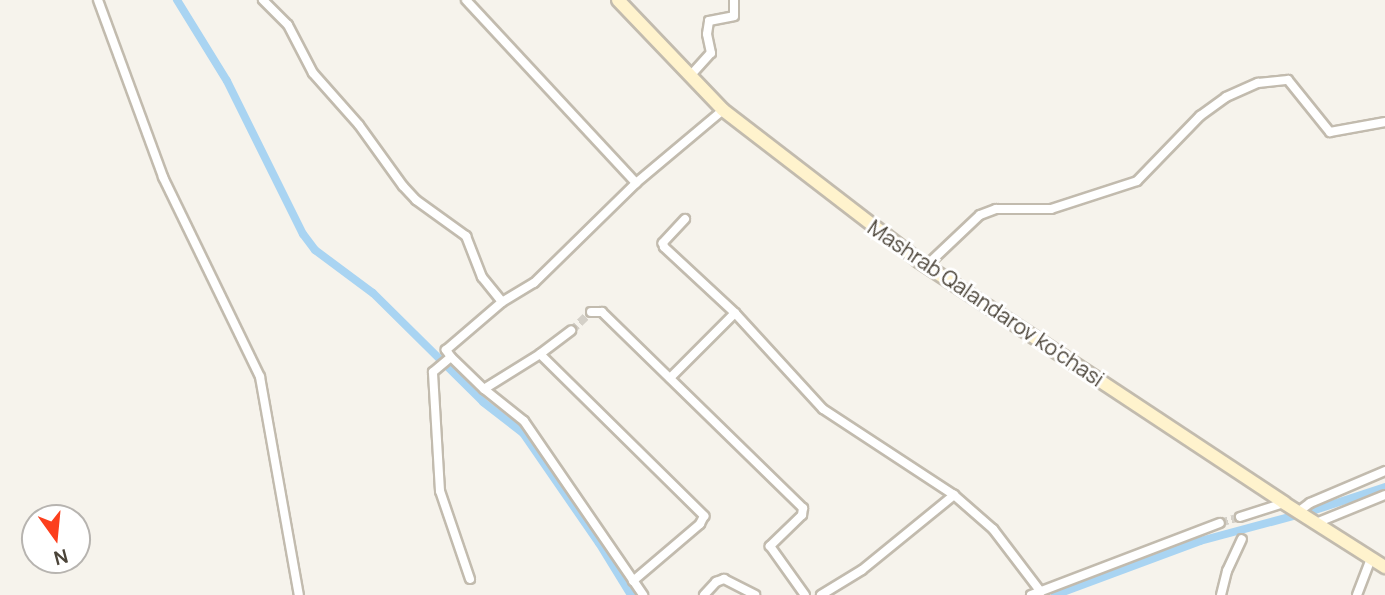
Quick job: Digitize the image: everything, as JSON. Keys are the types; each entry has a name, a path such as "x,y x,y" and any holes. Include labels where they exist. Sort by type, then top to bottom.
{"main road":[{"name":"Mashrab Qalandarov ko'chasi","path":"618,0 723,110 926,266 1385,567"}],"street":[{"path":"98,0 163,177 260,377 299,595"},
{"path":"264,0 288,25 313,73 359,125 403,186 416,200 466,236 482,277 502,302"},
{"path":"466,0 636,183"},
{"path":"690,76 711,54 706,34 709,20 734,16 734,0"},
{"path":"926,266 980,215 996,209 1051,209 1137,181 1200,116 1226,97 1258,83 1288,80 1330,132 1384,124"},
{"path":"643,595 524,421 484,389 450,358 446,351 502,302 534,283 636,183 723,110"},
{"path":"685,219 663,243 663,247 735,313 822,409 954,495 993,529 1041,592"},
{"path":"591,312 602,312 803,508 802,515 770,546 805,595"},
{"path":"670,378 735,313"},
{"path":"484,389 571,331"},
{"path":"540,354 704,516 695,528 633,581"},
{"path":"450,358 433,372 440,491 470,579"},
{"path":"1240,517 1310,503 1385,471"},
{"path":"821,595 862,570 954,495"},
{"path":"1315,523 1385,495"},
{"path":"1031,595 1220,523"},
{"path":"1221,595 1227,571 1241,539"},
{"path":"1357,595 1371,558"},
{"path":"704,595 716,582 724,579 755,595"}],"waterway":[{"path":"177,0 227,81 303,234 315,250 373,293 483,402 523,433 599,543 631,595"},
{"path":"1055,595 1200,541 1312,511 1385,487"}],"tunnel":[{"path":"571,331 591,312"},
{"path":"1220,523 1240,517"}]}
